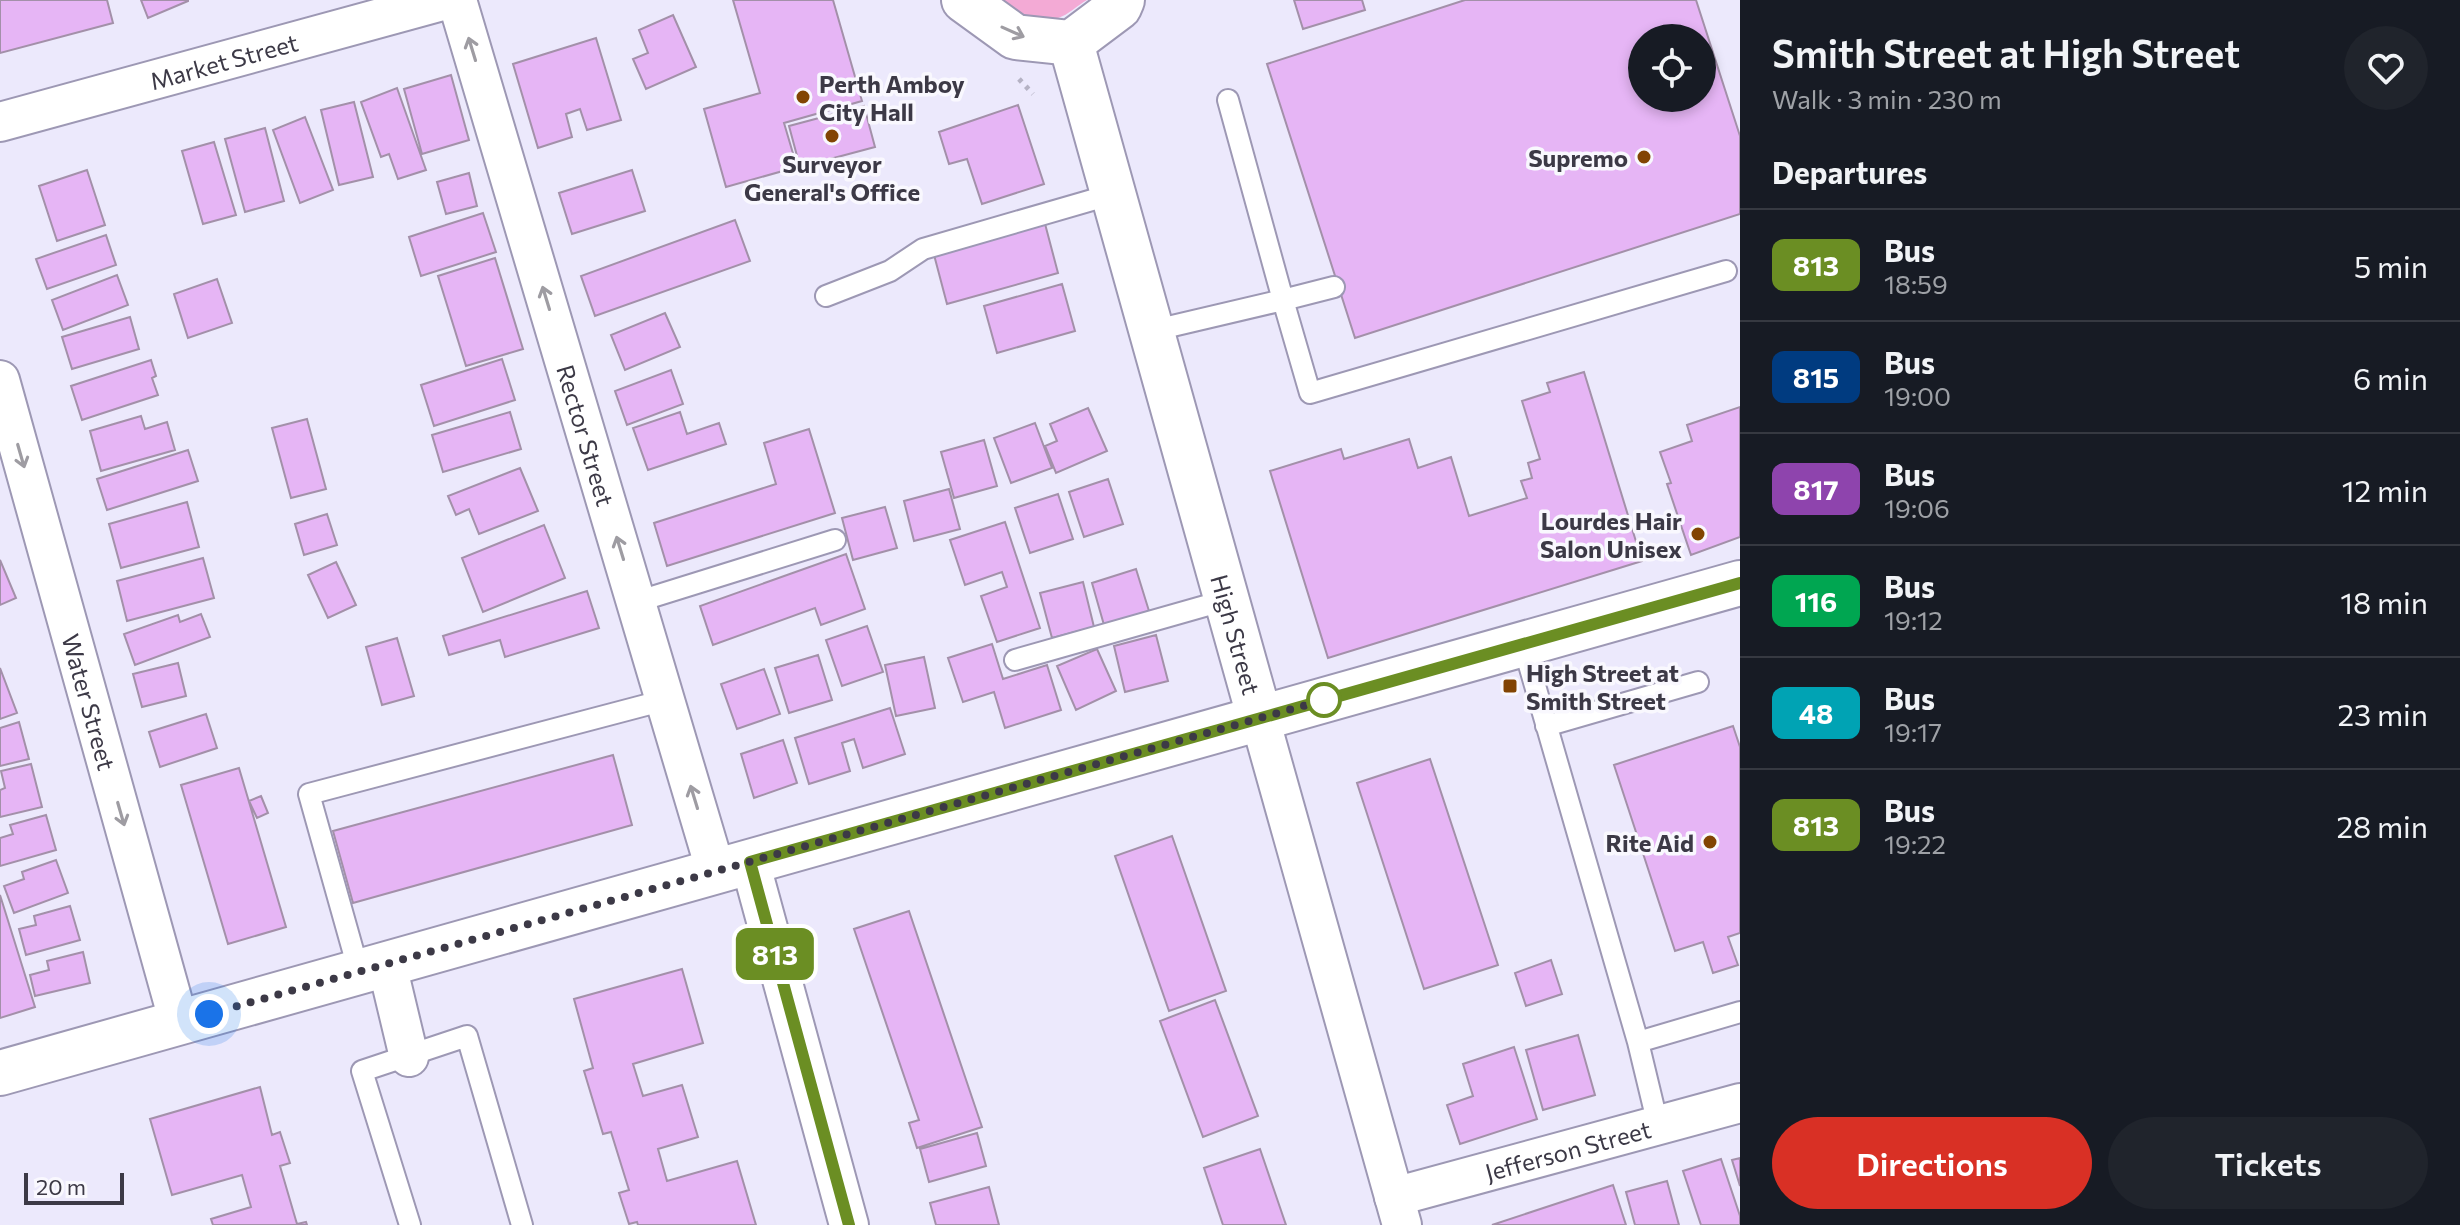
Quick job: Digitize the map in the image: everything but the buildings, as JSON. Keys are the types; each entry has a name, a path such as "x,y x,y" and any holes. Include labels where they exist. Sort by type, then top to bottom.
{"street":[{"name":"Market Street","path":"0,122 446,0"},
{"name":"Rector Street","path":"457,0 665,700 733,867 849,1225"},
{"path":"964,0 1015,37 1071,43 1119,7 1122,0"},
{"name":"High Street","path":"1071,43 1398,1211"},
{"name":"Water Street","path":"0,380 179,1023"},
{"path":"0,1073 1740,583"},
{"path":"373,968 409,1057"},
{"name":"Jefferson Street","path":"1398,1211 1658,1125 1740,1103"}],"lane":[{"path":"1228,100 1310,393 1726,271"},
{"path":"826,296 890,271 923,249 1113,194"},
{"path":"1151,331 1334,287"},
{"path":"636,602 835,540"},
{"path":"1015,660 1226,600"},
{"path":"1523,644 1638,1042 1658,1125"},
{"path":"1546,726 1698,682"},
{"path":"373,968 309,794 665,700"},
{"path":"1638,1042 1740,1012"},
{"path":"410,1225 362,1071 467,1036 522,1225"}],"path":[{"path":"1019,79 1033,94"}],"shaded area":[{"path":"996,0 1087,0 1062,17 1043,20 1017,13"}],"bus line":[{"name":"813","path":"849,1225 750,862 1740,583"}],"place":[{"name":"Perth Amboy City Hall","path":"803,97"},
{"name":"Surveyor General's Office","path":"832,136"},
{"name":"Supremo","path":"1644,157"},
{"name":"Lourdes Hair Salon Unisex","path":"1698,534"},
{"name":"High Street at Smith Street","path":"1510,686"},
{"name":"Rite Aid","path":"1710,842"}],"route":[{"path":"209,1014 1324,700"}]}
